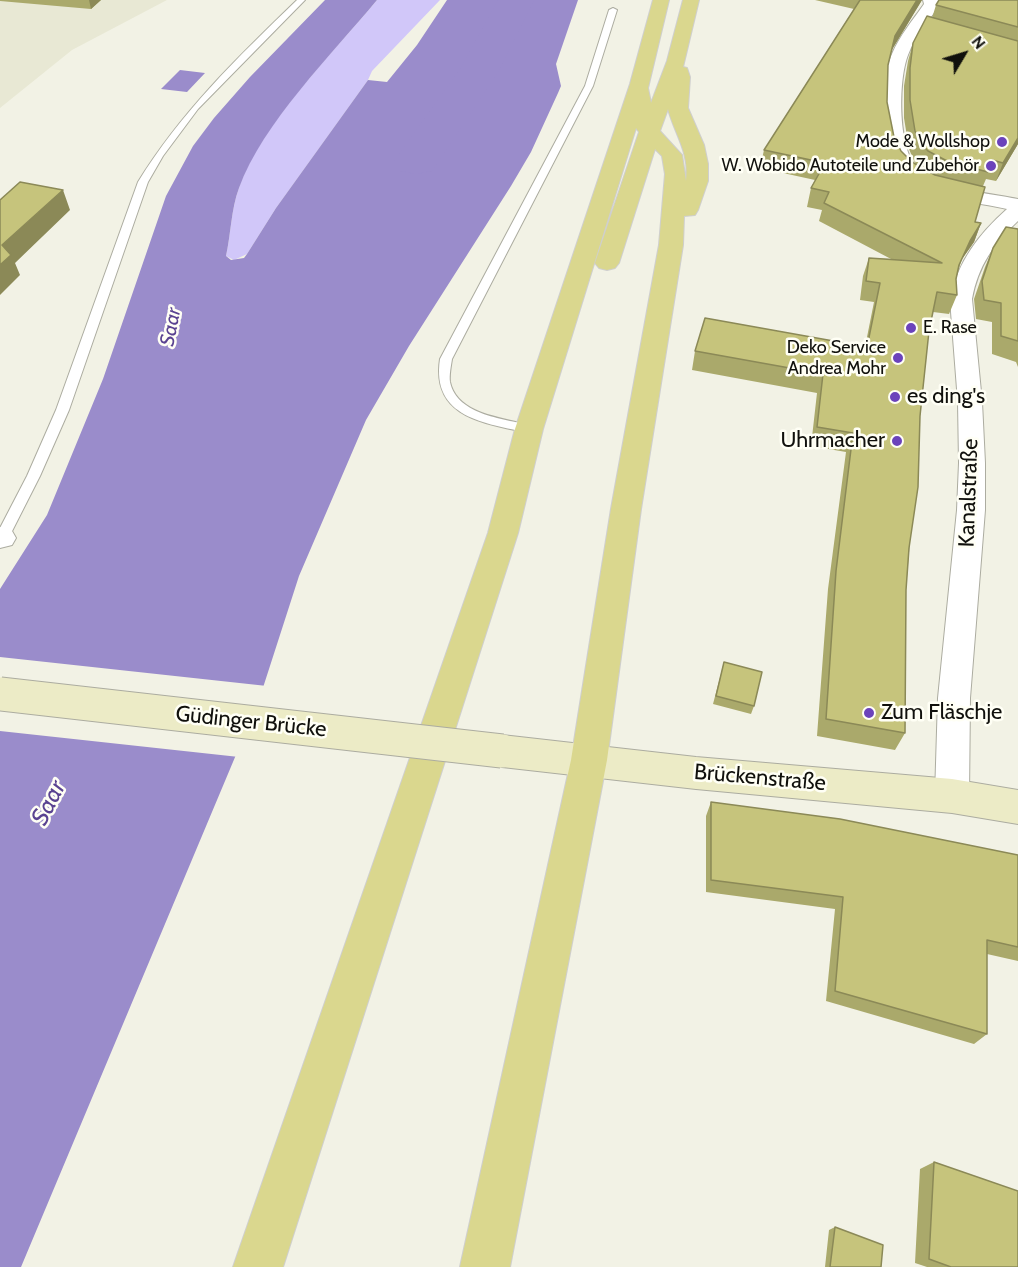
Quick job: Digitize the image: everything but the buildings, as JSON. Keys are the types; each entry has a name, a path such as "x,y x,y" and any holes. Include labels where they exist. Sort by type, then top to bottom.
{"main road":[{"path":"264,1257 503,533 529,429 640,84 662,0"},
{"path":"503,533 551,432 650,131 676,61 691,0"},
{"path":"671,245 698,186 700,162 679,113 682,79 676,61"},
{"path":"485,1267 589,760 626,509 671,245 676,174 672,155 642,123 640,84"},
{"name":"Güdinger Brücke","path":"0,694 502,751"},
{"name":"Brückenstraße","path":"502,751 696,773 952,796 1018,807"}],"street":[{"path":"931,0 932,4 898,56 894,72 893,113 902,164 912,175 932,183 1018,205"},
{"path":"918,25 937,29"},
{"name":"Kanalstraße","path":"952,796 954,698 971,510 972,463 970,402 961,299 963,286 974,256 986,240 1018,210"}],"lane":[{"path":"1,539 60,419 142,182 197,104 301,0"},
{"path":"529,429 479,416 454,403 444,383 446,359 589,86 613,10"}],"shaded area":[{"path":"0,0 167,0 72,50 0,108"},
{"path":"377,0 440,0 372,71 368,80 276,208 247,254 234,260 226,256 236,196 249,164 281,114"}],"water":[{"name":"Saar","path":"325,0 377,0 300,90 264,139 250,164 234,204 226,256 231,260 244,258 276,208 368,80 387,82 417,45 447,0 578,0 556,64 561,86 558,93 531,152 409,346 366,420 299,576 259,700 21,1267 0,1267 0,589 47,515 103,379 166,196 193,146 250,77"},
{"path":"180,70 205,73 187,92 161,89"}],"pier":[{"path":"0,657 267,686 239,757 0,731"}],"waterway":[{"path":"416,161 479,71 516,0"}],"place":[{"name":"Mode & Wollshop","path":"1002,142"},
{"name":"W. Wobido Autoteile und Zubehör","path":"991,166"},
{"name":"E. Rase","path":"911,328"},
{"name":"Deko Service Andrea Mohr","path":"898,358"},
{"name":"es ding's","path":"895,397"},
{"name":"Uhrmacher","path":"897,441"},
{"name":"Zum Fläschje","path":"869,713"}]}
